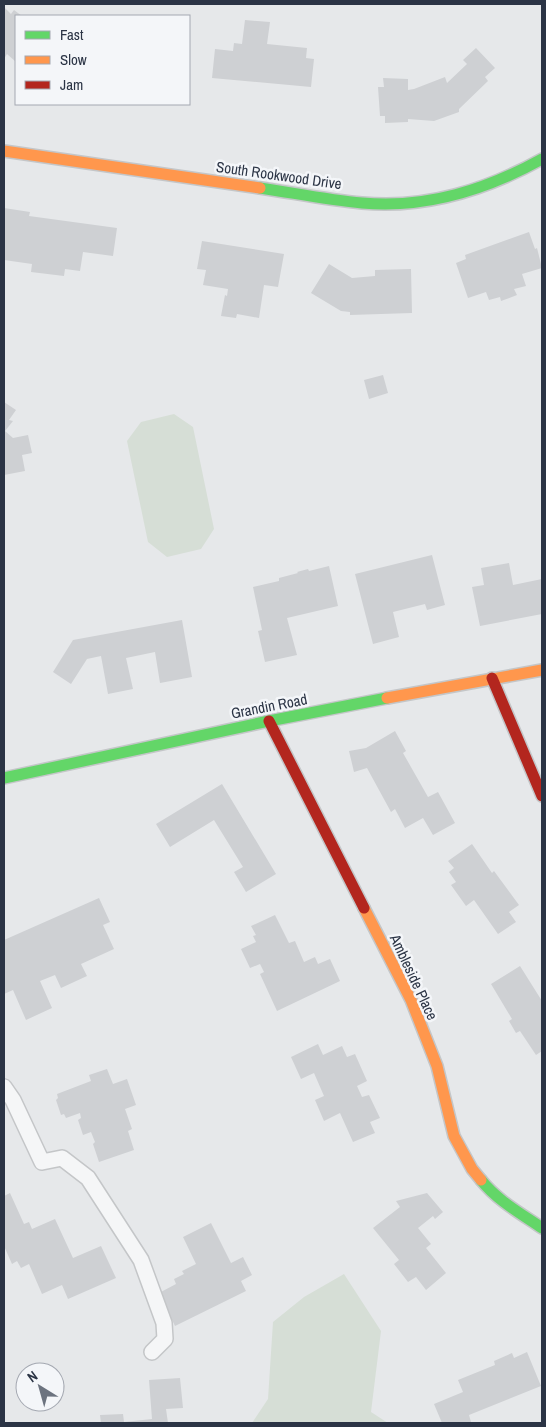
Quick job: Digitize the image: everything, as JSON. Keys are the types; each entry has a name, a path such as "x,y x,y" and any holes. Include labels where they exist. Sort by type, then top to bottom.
{"street":[{"name":"South Rookwood Drive","path":"4,151 362,203 396,204 442,200 475,192 517,174 542,159"},
{"name":"Grandin Road","path":"4,778 269,722 542,670"},
{"path":"492,678 542,796"},
{"name":"Ambleside Place","path":"269,722 411,1000 437,1066 454,1136 472,1169 490,1190 512,1209 542,1228"}],"lane":[{"path":"4,1087 13,1100 42,1162 62,1158 88,1178 141,1260 164,1323 165,1339 152,1352"}],"shaded area":[{"path":"174,414 193,427 214,529 201,549 167,557 148,542 127,441 141,422"},
{"path":"344,1274 381,1331 371,1412 388,1423 252,1423 268,1399 273,1322 304,1297"}],"building":[{"path":"4,7 11,14 14,10 21,15 15,15 15,61 7,54 4,59"},
{"path":"245,20 270,22 267,44 307,48 306,58 314,59 311,87 212,78 215,49 233,51 234,43 242,44"},
{"path":"476,48 495,68 485,77 488,81 459,109 459,112 434,121 408,119 408,122 385,123 385,116 380,116 378,87 384,87 383,78 408,79 408,90 445,77 447,83 467,64 463,60"},
{"path":"4,208 30,212 29,216 117,228 113,256 83,252 80,271 65,269 64,276 31,272 32,264 4,260"},
{"path":"529,232 535,249 537,248 542,268 522,274 526,286 514,289 517,295 501,301 500,297 489,300 486,292 468,298 456,263 466,259 465,255"},
{"path":"202,241 284,254 278,287 264,285 259,318 237,314 236,318 221,316 228,289 203,285 206,270 197,269"},
{"path":"329,264 352,278 375,276 375,270 411,269 412,313 350,315 350,312 341,311 311,293"},
{"path":"383,375 388,393 369,399 364,380"},
{"path":"4,402 16,410 9,420 13,421 5,431 13,438 28,435 32,453 22,455 25,471 4,475"},
{"path":"432,555 445,605 427,610 425,604 393,612 399,637 373,644 355,574"},
{"path":"509,563 513,585 542,579 542,614 480,626 472,587 484,585 481,568"},
{"path":"329,566 338,606 287,618 297,655 265,662 258,631 262,630 253,587 279,581 279,578 297,572"},
{"path":"182,620 192,677 160,683 155,652 126,658 133,689 108,694 101,656 87,659 71,684 53,672 73,640"},
{"path":"395,731 406,751 403,753 428,797 438,792 455,823 433,835 423,818 405,828 395,809 391,812 367,768 354,772 349,751 366,748"},
{"path":"222,784 276,874 246,892 234,872 243,867 214,820 170,847 156,824"},
{"path":"472,844 492,873 494,871 519,905 509,912 516,922 498,934 474,900 466,906 451,885 456,882 449,872 454,868 448,861"},
{"path":"99,898 110,922 103,925 114,949 81,964 87,976 61,988 55,975 40,981 52,1008 26,1020 13,990 4,994 4,940"},
{"path":"275,915 289,943 295,941 304,962 315,957 318,964 330,959 340,981 277,1011 260,974 264,972 260,964 250,968 241,949 256,942 253,936 256,935 251,926"},
{"path":"520,966 542,1001 542,1051 536,1055 520,1031 516,1033 509,1021 512,1019 491,984"},
{"path":"318,1044 323,1055 342,1046 347,1057 355,1054 367,1081 357,1086 362,1097 369,1095 380,1118 370,1122 375,1133 353,1142 340,1113 324,1121 315,1100 324,1096 314,1073 301,1079 291,1057"},
{"path":"107,1069 113,1084 127,1079 136,1105 125,1109 132,1129 128,1131 134,1150 99,1162 91,1132 83,1135 78,1120 81,1118 80,1113 66,1118 64,1114 61,1115 56,1100 58,1098 57,1094 91,1081 89,1075"},
{"path":"10,1193 24,1224 29,1222 32,1229 55,1219 73,1258 101,1246 116,1278 68,1299 62,1285 42,1294 29,1264 21,1268 17,1261 12,1264 4,1246 4,1196"},
{"path":"427,1193 443,1212 435,1219 433,1216 418,1228 431,1244 426,1248 446,1273 426,1290 416,1277 408,1282 394,1264 399,1260 373,1228 400,1207 396,1201"},
{"path":"211,1223 231,1263 243,1257 252,1275 241,1281 246,1291 175,1326 159,1293 176,1284 174,1279 184,1274 182,1271 196,1264 183,1237"},
{"path":"527,1352 541,1386 469,1415 471,1422 442,1423 434,1404 463,1392 458,1380 495,1365 494,1361 512,1353 514,1358"},
{"path":"180,1378 183,1408 166,1409 168,1423 101,1423 100,1415 123,1414 124,1422 152,1419 149,1380"}],"traffic: fast":[{"path":"260,188 362,203 410,203 433,200 478,188 542,159"},
{"path":"4,778 269,721 387,698"},
{"path":"481,1180 502,1200 542,1228"}],"traffic: slow":[{"path":"4,151 260,188"},
{"path":"387,698 542,670"},
{"path":"364,908 411,1000 437,1066 454,1136 472,1169 481,1180"}],"traffic: jam":[{"path":"492,678 542,796"},
{"path":"269,721 364,908"}]}
